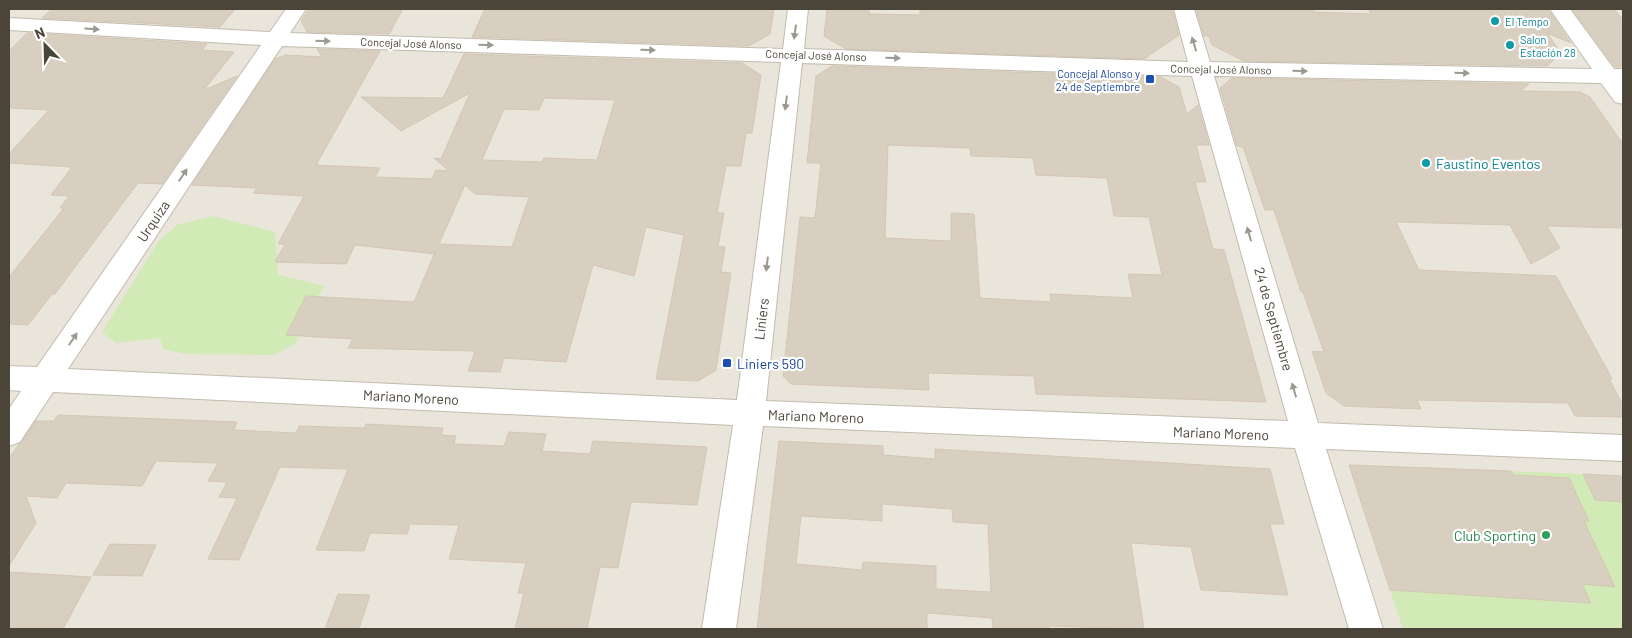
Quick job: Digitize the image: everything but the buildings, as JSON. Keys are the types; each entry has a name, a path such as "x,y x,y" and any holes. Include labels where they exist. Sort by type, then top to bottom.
{"street":[{"name":"Urquiza","path":"9,433 296,9"},
{"name":"Liniers","path":"719,629 750,413 791,54 798,9"},
{"name":"24 de Septiembre","path":"1184,9 1307,437 1366,629"},
{"path":"1560,9 1616,76 1623,97"},
{"name":"Concejal José Alonso","path":"9,24 274,39 791,54 1202,69 1616,76"},
{"name":"Mariano Moreno","path":"9,378 750,413 1307,437 1623,448"}],"shaded area":[{"path":"9,9 1623,9 1623,629 9,629"}],"green space":[{"path":"213,216 275,232 278,275 325,286 305,313 296,343 274,355 185,354 163,349 160,338 116,343 102,332 158,242 177,225"},
{"name":"Club Sporting","path":"1443,468 1623,476 1623,629 1403,629 1390,590 1495,597"}],"place":[{"name":"El Tempo","path":"1495,21"},
{"name":"Salon Estación 28","path":"1510,45"},
{"name":"Concejal Alonso y 24 de Septiembre","path":"1150,79"},
{"name":"Faustino Eventos","path":"1426,163"},
{"name":"Liniers 590","path":"727,363"},
{"name":"Club Sporting","path":"1546,535"}]}
